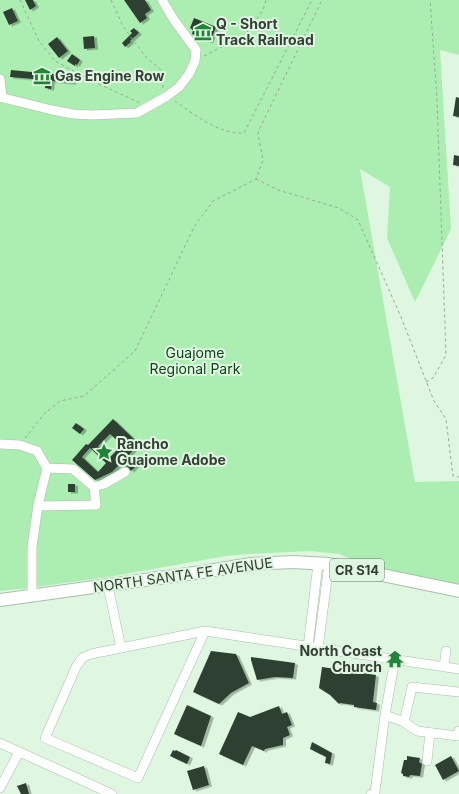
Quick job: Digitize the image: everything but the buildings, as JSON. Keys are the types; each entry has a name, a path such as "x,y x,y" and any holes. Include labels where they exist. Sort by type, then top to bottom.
{"main road":[{"name":"NORTH SANTA FE AVENUE","path":"0,600 108,586 251,564 293,562 324,564 459,592"}],"street":[{"path":"0,79 1,97 15,101 73,114 93,115 137,113 168,96 179,87 189,74 195,60 196,50 174,20 162,0"},
{"path":"0,444 20,445 37,451 47,468 38,506 32,547 32,596"},
{"path":"38,506 96,505 94,487 73,469 47,468"},
{"path":"94,487 104,484 125,472"},
{"path":"308,647 324,564"},
{"path":"318,648 324,564"},
{"path":"108,586 121,648"},
{"path":"204,632 138,778 45,738 76,667 82,658 91,654 204,632 459,669"},
{"path":"444,667 446,651"},
{"path":"371,794 375,792 380,725 385,715 395,659"},
{"path":"404,722 412,687 459,692"},
{"path":"385,715 404,722 417,731 458,736 459,731"},
{"path":"427,761 430,732"},
{"path":"0,743 112,794"},
{"path":"0,788 19,752"}],"path":[{"path":"20,0 40,41 55,61 90,80 148,106"},
{"path":"111,0 122,24 130,36 146,56 160,70 162,86 168,96 199,117 219,128 239,134 244,133 312,0"},
{"path":"195,60 246,35 263,10 266,0"},
{"path":"20,445 44,414 60,401 84,396 135,351 194,227 213,202 256,179 263,160 258,134 259,130 322,0"},
{"path":"426,382 433,378 446,355 437,100 430,0"},
{"path":"256,179 278,190 339,208 358,220 401,316 434,401 446,419 453,476 459,477"}],"green space":[{"name":"Guajome Regional Park","path":"0,0 459,0 459,55 440,50 451,229 415,302 387,238 390,187 360,169 415,482 459,481 459,592 395,577 339,554 310,551 226,556 108,577 0,591"}],"place":[{"name":"Q - Short Track Railroad","path":"203,32"},
{"name":"Gas Engine Row","path":"42,76"},
{"name":"Rancho Guajome Adobe","path":"104,452"},
{"name":"North Coast Church","path":"395,659"}]}
